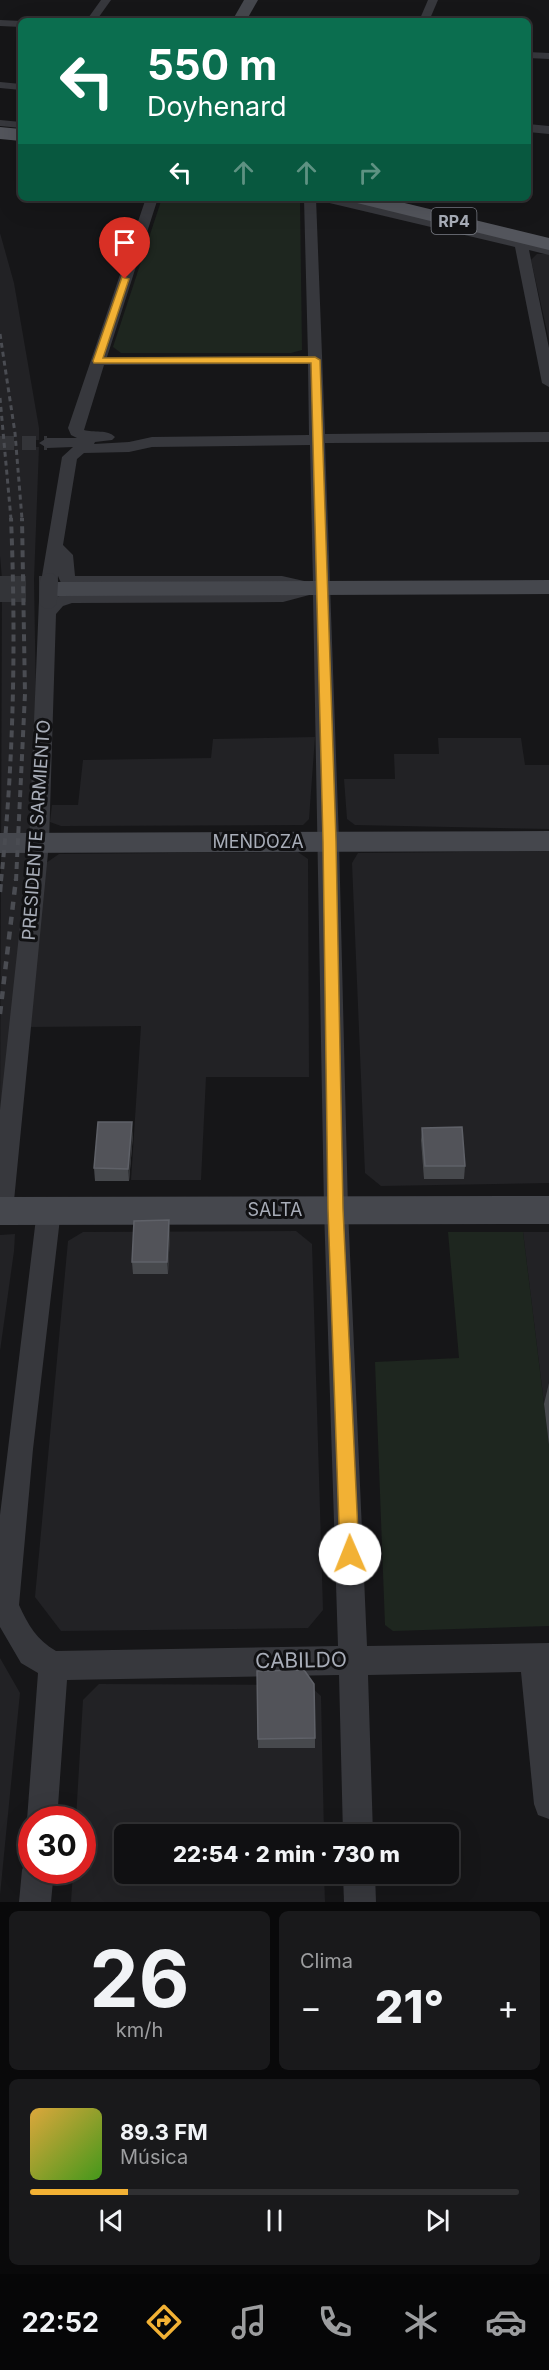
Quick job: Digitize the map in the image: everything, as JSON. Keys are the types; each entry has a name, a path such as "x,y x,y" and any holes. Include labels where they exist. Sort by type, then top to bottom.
{"main road":[{"path":"0,132 18,134"},
{"name":"RP4","path":"372,201 549,244"}],"street":[{"path":"93,18 106,0"},
{"path":"241,18 251,0"},
{"path":"425,18 433,0"},
{"path":"0,23 18,24"},
{"path":"531,55 549,56"},
{"path":"0,85 18,87"},
{"path":"0,123 18,125"},
{"path":"531,128 549,130"},
{"path":"151,201 97,361 76,432 89,437 129,437 152,442"},
{"path":"310,201 318,439 319,589 329,841 336,1209 358,1824"},
{"path":"338,201 549,251"},
{"path":"400,201 549,237"},
{"path":"521,244 549,383"},
{"path":"97,361 315,360"},
{"path":"47,443 549,437"},
{"name":"PRESIDENTE SARMIENTO","path":"1,1211 39,843 51,596 69,457 75,451 129,447 152,442"},
{"path":"56,548 65,555 67,579 74,581 282,581 319,589"},
{"path":"51,596 319,589 549,587"},
{"name":"MENDOZA","path":"0,843 549,841"},
{"path":"43,1806 53,1666 31,1653 15,1629 5,1605 26,1400 49,1210"},
{"name":"SALTA","path":"1,1211 549,1210"},
{"path":"542,1657 549,1804"},
{"name":"CABILDO","path":"53,1666 542,1657"},
{"path":"35,1902 37,1884"},
{"path":"359,1884 360,1902"}],"shaded area":[{"path":"161,201 300,201 302,350 291,353 121,353 113,347"},
{"path":"0,233 14,283 39,428 39,440 24,440 25,447 39,447 34,580 36,699 29,871 0,1145 2,579 0,556"},
{"path":"537,254 549,254 549,340 531,260"},
{"path":"315,737 309,819 303,825 61,826 50,822 52,805 78,805 83,760 211,758 213,739"},
{"path":"438,738 521,738 525,765 549,765 549,829 355,825 347,819 344,779 395,779 394,754 439,754"},
{"path":"549,851 549,1183 381,1186 365,1173 352,863 358,853"},
{"path":"298,852 308,859 309,1077 206,1077 201,1180 131,1180 141,1026 30,1027 46,863 59,854"},
{"path":"296,1231 312,1244 323,1610 308,1628 61,1631 35,1597 68,1241 83,1232"},
{"path":"448,1232 523,1232 549,1445 549,1626 393,1631 385,1625 375,1362 459,1358"},
{"path":"523,1232 549,1232 549,1404 544,1404"},
{"path":"15,1234 14,1251 0,1351 0,1235"},
{"path":"0,1658 20,1693 0,1895"},
{"path":"99,1684 309,1685 321,1696 324,1824 114,1824 114,1884 324,1884 325,1902 71,1902 72,1884 96,1884 96,1806 77,1806 83,1700"}],"building":[{"path":"98,1122 132,1122 128,1169 94,1168"},
{"path":"462,1127 465,1166 425,1166 422,1128"},
{"path":"169,1220 167,1262 132,1262 134,1221"},
{"path":"304,1670 314,1684 315,1738 258,1739 257,1671"}],"tunnel":[{"path":"0,443 47,443"},
{"path":"0,589 58,589"}],"railway":[{"path":"0,334 15,433 22,519"},
{"path":"0,398 11,519"},
{"path":"1,881 9,791 13,700 11,518"},
{"path":"16,881 25,694 22,518"},
{"path":"0,892 1,879"},
{"path":"0,1014 16,879"}],"route":[{"path":"125,279 97,361 315,360 329,841 336,1209 350,1554"}]}
